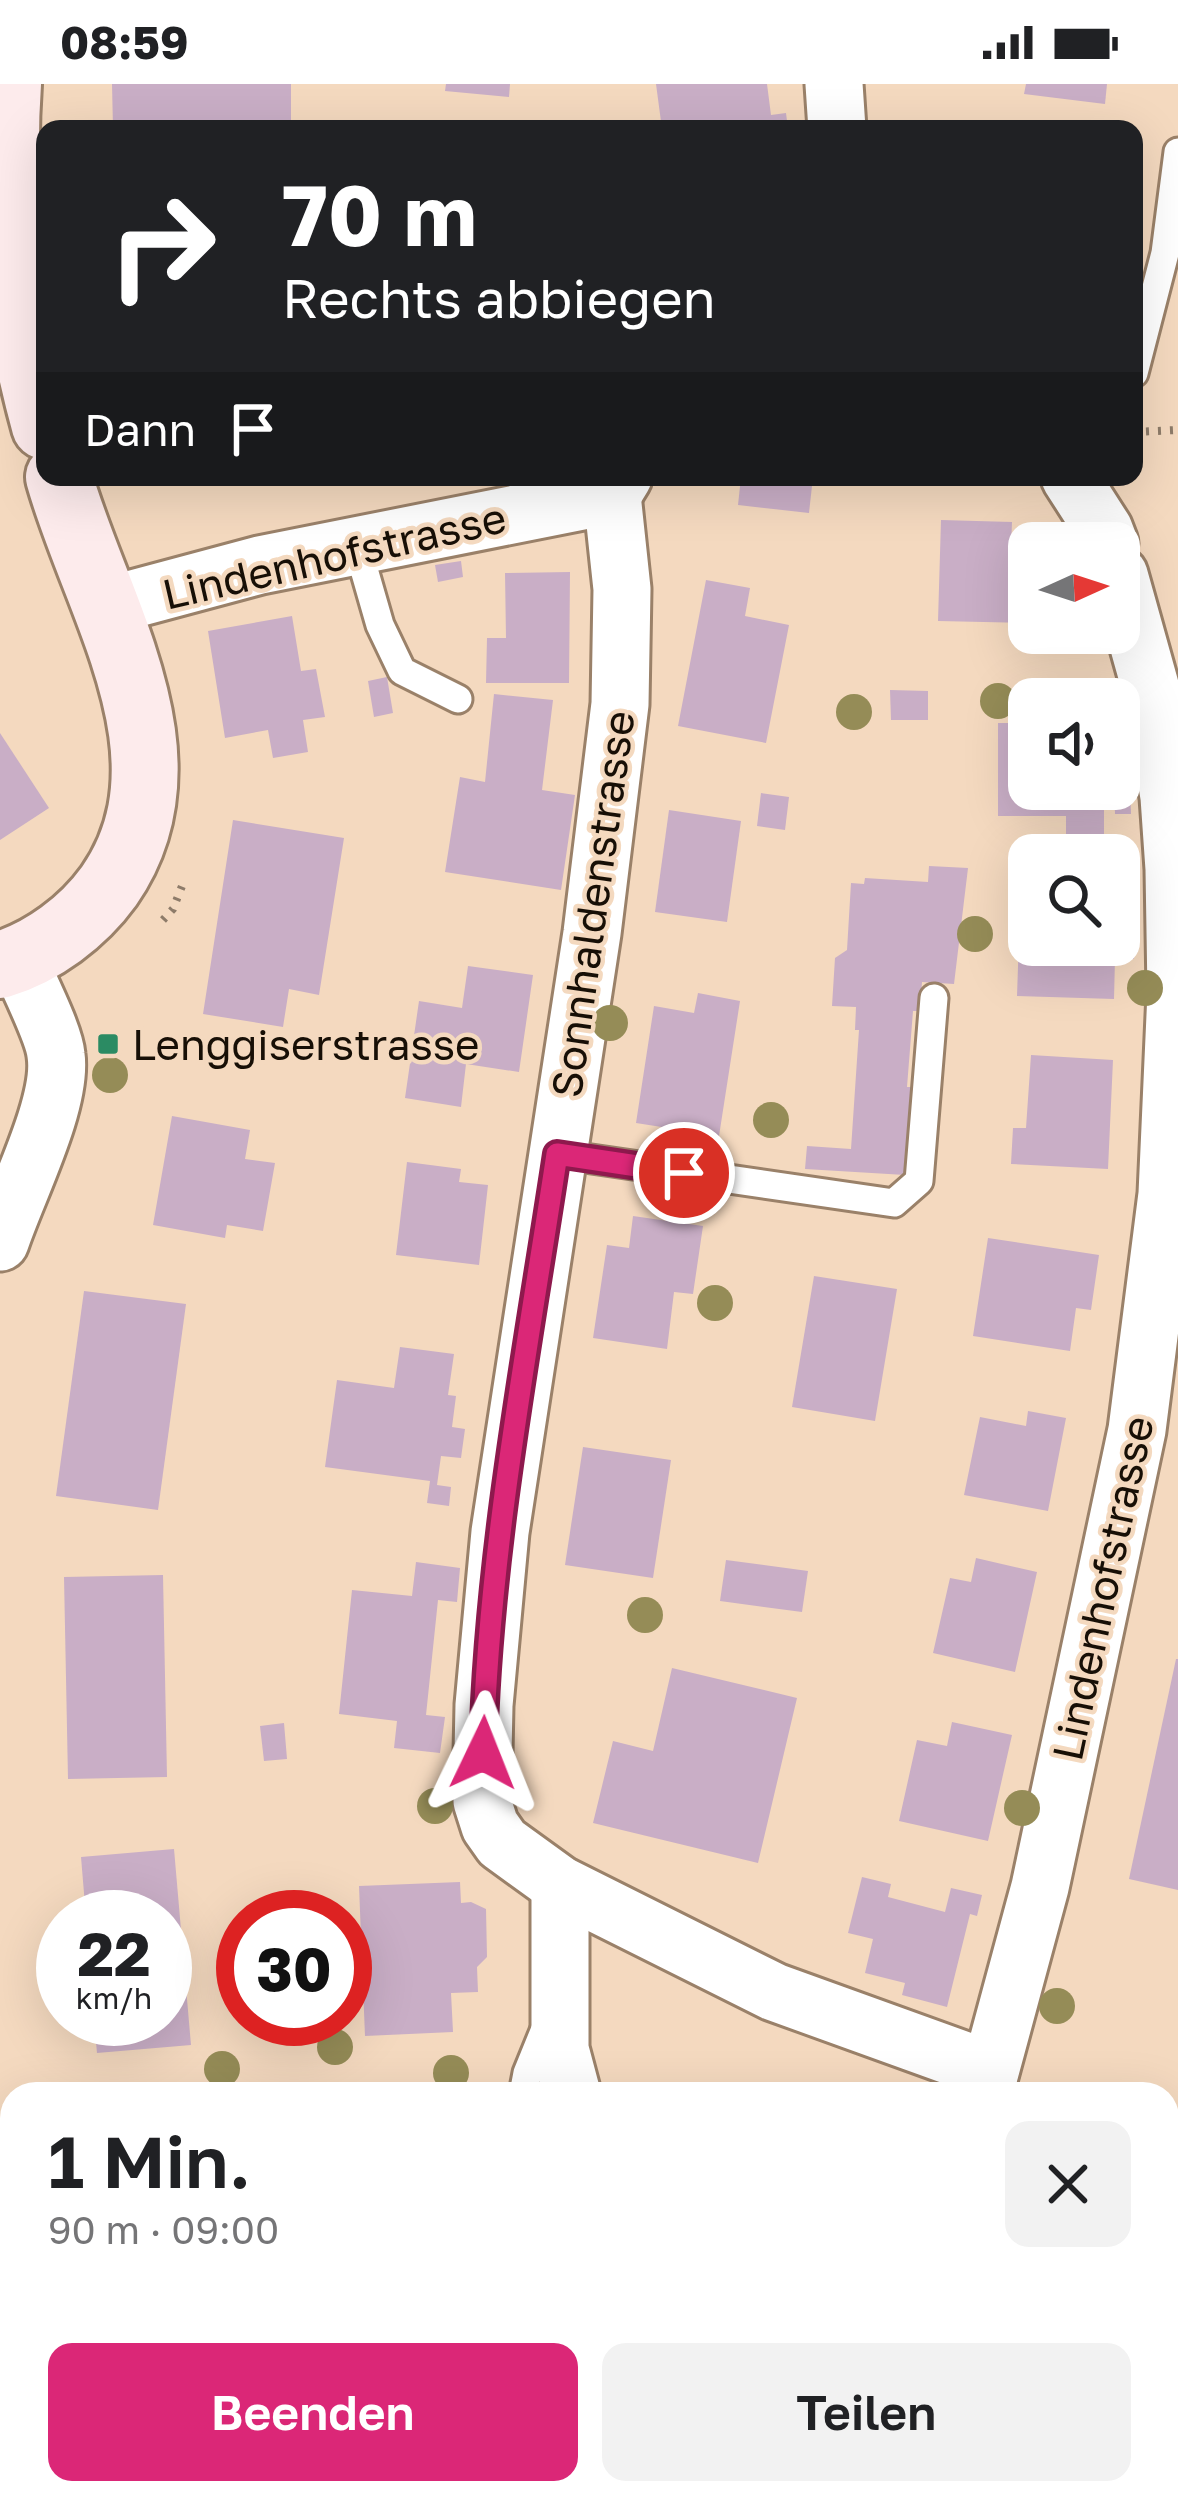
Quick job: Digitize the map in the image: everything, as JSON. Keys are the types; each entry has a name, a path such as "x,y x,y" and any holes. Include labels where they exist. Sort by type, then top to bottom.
{"street":[{"path":"8,84 3,205 10,278 36,394"},
{"path":"834,84 836,120"},
{"path":"0,1242 56,1081 56,1052 9,962 47,945 97,903 135,839 147,771 136,702 107,606 62,486"},
{"name":"Lindenhofstrasse","path":"107,606 260,565 617,486"},
{"name":"Sonnhaldenstrasse","path":"617,486 620,704 592,933 500,1532 484,1705 482,1801 502,1844 560,1885 774,1992 987,2082"},
{"path":"1081,486 1100,522"},
{"name":"Lindenhofstrasse","path":"987,2082 1040,1887 1137,1430 1168,1175 1175,841 1152,693 1140,650"},
{"path":"560,1885 560,2049 569,2082"}],"lane":[{"path":"1143,339 1165,253 1178,152"},
{"path":"357,545 380,625 401,671 458,699"},
{"path":"557,1154 894,1203 919,1181 934,998"},
{"path":"525,2082 560,1993"}],"path":[{"path":"1143,432 1178,430"}],"building":[{"path":"112,84 291,84 291,120 113,120"},
{"path":"446,84 510,84 509,97 445,91"},
{"path":"656,84 767,84 771,115 786,113 787,120 661,120"},
{"path":"1026,84 1107,84 1105,104 1024,94"},
{"path":"740,486 812,486 809,513 738,505"},
{"path":"941,520 1012,522 1008,522 1008,623 938,621"},
{"path":"461,561 463,577 438,582 435,565"},
{"path":"570,572 569,683 486,683 487,638 506,638 505,573"},
{"path":"706,580 750,588 745,616 789,625 766,743 678,726"},
{"path":"292,616 301,671 316,669 325,717 303,720 308,752 273,758 268,730 225,738 208,631"},
{"path":"387,677 393,713 374,717 368,681"},
{"path":"890,690 928,691 928,720 891,720"},
{"path":"494,694 553,700 542,790 575,795 561,890 445,872 460,777 485,782"},
{"path":"998,723 1008,723 1008,810 1104,810 1104,834 1066,834 1066,816 998,816"},
{"path":"0,733 49,808 0,840"},
{"path":"761,793 789,797 785,830 757,826"},
{"path":"669,810 741,821 727,922 655,912"},
{"path":"233,820 344,838 319,995 289,989 283,1027 203,1014"},
{"path":"929,866 968,868 954,984 922,982 920,1011 913,1011 905,1175 805,1169 807,1146 851,1149 859,1030 855,1030 856,1007 832,1006 835,958 847,950 851,883 864,884 865,878 928,882"},
{"path":"468,966 533,975 519,1072 466,1064 461,1107 405,1098 419,1001 462,1008"},
{"path":"1018,966 1115,966 1114,999 1017,996"},
{"path":"698,993 740,1001 719,1136 636,1123 654,1006 694,1013"},
{"path":"1031,1055 1113,1060 1108,1169 1011,1164 1013,1128 1026,1128"},
{"path":"172,1116 250,1130 245,1159 275,1163 263,1231 227,1225 225,1238 153,1225"},
{"path":"407,1162 461,1169 459,1182 488,1185 479,1265 396,1255"},
{"path":"633,1216 703,1226 693,1294 674,1292 667,1349 593,1338 607,1245 629,1248"},
{"path":"988,1238 1099,1255 1091,1310 1076,1308 1070,1351 973,1336"},
{"path":"814,1276 897,1289 875,1421 792,1407"},
{"path":"84,1291 186,1304 158,1510 56,1496"},
{"path":"400,1347 454,1354 448,1395 456,1396 452,1427 465,1429 461,1458 441,1456 437,1485 451,1487 449,1506 427,1503 430,1481 325,1467 337,1380 394,1388"},
{"path":"1028,1411 1066,1418 1048,1511 964,1495 980,1417 1026,1426"},
{"path":"583,1447 671,1460 653,1578 565,1565"},
{"path":"976,1558 1037,1572 1015,1672 933,1653 950,1578 971,1582"},
{"path":"726,1560 808,1571 802,1612 720,1601"},
{"path":"416,1562 460,1568 457,1602 438,1600 426,1715 445,1717 440,1753 394,1748 397,1721 339,1714 352,1590 412,1596"},
{"path":"163,1575 167,1777 68,1779 64,1577"},
{"path":"1178,1659 1178,1890 1129,1879"},
{"path":"672,1668 797,1698 758,1863 593,1823 613,1741 653,1751"},
{"path":"952,1722 1012,1735 988,1841 899,1821 917,1740 947,1746"},
{"path":"284,1723 287,1759 264,1761 260,1726"},
{"path":"174,1849 178,1890 84,1890 81,1857"},
{"path":"862,1877 891,1884 888,1897 945,1912 951,1888 982,1895 977,1916 970,1914 947,2007 902,1995 905,1983 865,1973 873,1939 848,1933"},
{"path":"460,1882 461,1903 486,1909 487,1957 477,1967 478,1992 451,1993 453,2032 372,2036 372,1890 359,1890 359,1886"},
{"path":"96,2046 179,2046 97,2053"}],"place":[{"name":"Lenggiserstrasse","path":"108,1044"}],"route":[{"path":"483,1753 500,1532 557,1154 684,1173"}]}
